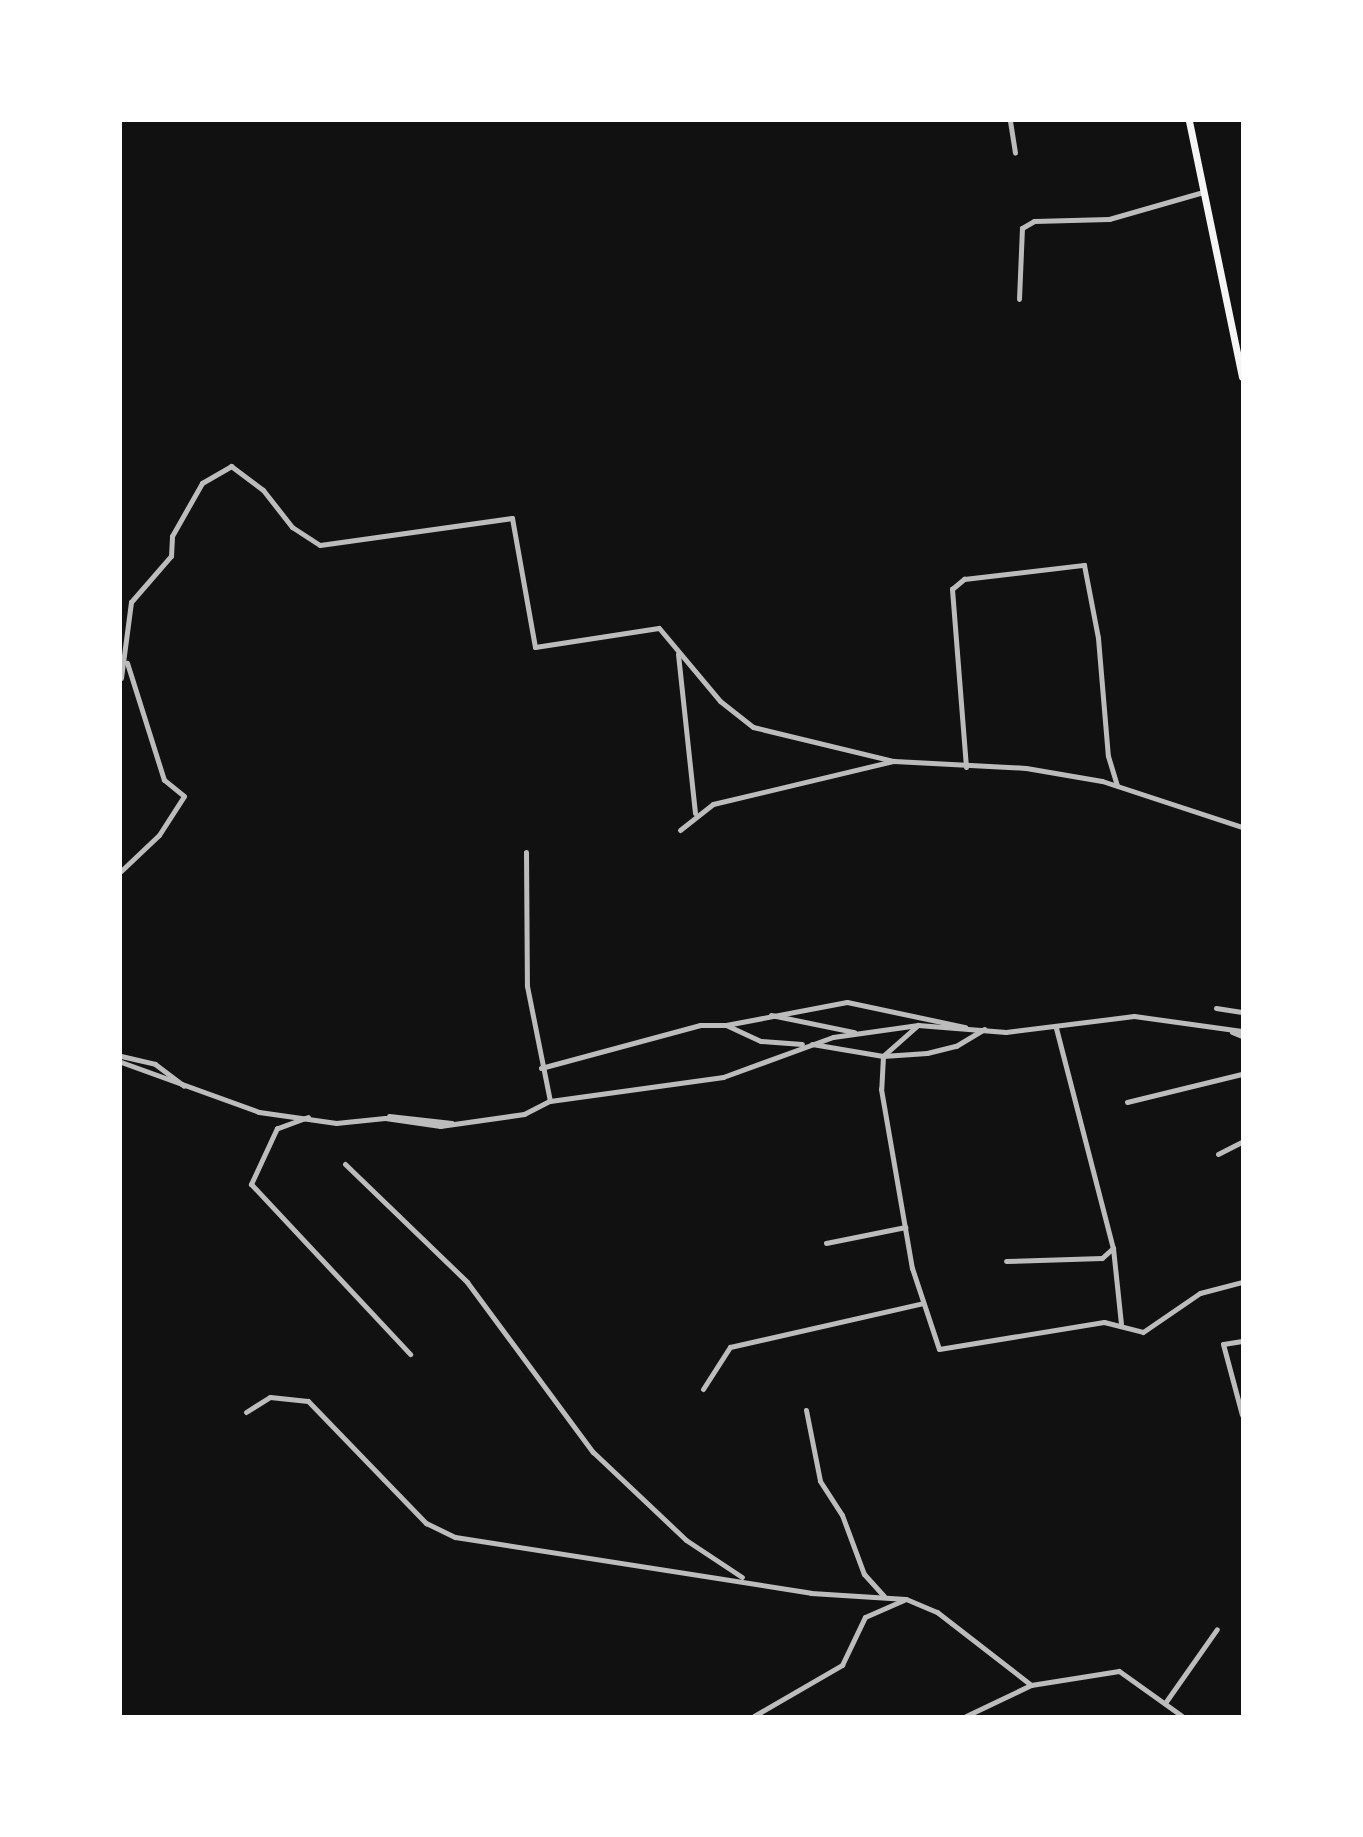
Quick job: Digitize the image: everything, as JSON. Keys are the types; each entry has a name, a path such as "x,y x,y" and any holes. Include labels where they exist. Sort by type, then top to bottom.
{"main road":[{"path":"1189,121 1242,377"}],"street":[{"path":"1010,121 1015,153"},
{"path":"1019,299 1022,228 1034,221 1109,219 1203,192"},
{"path":"121,678 127,660 134,597 171,556 172,536 202,483 231,466 263,490 292,527 320,545 512,518 535,647 659,628 668,631 678,654 695,813"},
{"path":"965,767 952,589 964,579 1084,565 1098,638 1108,756 1117,785"},
{"path":"678,654 753,727 894,761 965,767 1026,768 1117,785 1242,827"},
{"path":"121,871 159,835 184,796 164,780 127,660"},
{"path":"680,830 695,813 894,761"},
{"path":"526,852 527,986 541,1068 550,1101"},
{"path":"541,1068 666,1033 726,1026 768,1015 847,1002 968,1028"},
{"path":"1216,1008 1242,1012"},
{"path":"768,1015 861,1033"},
{"path":"121,1062 186,1088 260,1112 343,1124 378,1118 462,1124 524,1114 550,1101 723,1077 810,1044 918,1025 984,1029 1056,1028 1134,1017 1242,1033"},
{"path":"918,1025 883,1056 882,1097 905,1227 928,1329 939,1349 949,1352 1051,1330 1121,1324 1143,1332 1190,1298 1242,1282"},
{"path":"726,1026 761,1041 810,1044 883,1056 956,1046 984,1029"},
{"path":"1056,1028 1113,1248 1121,1324"},
{"path":"121,1056 155,1064 186,1088"},
{"path":"1127,1102 1242,1074"},
{"path":"308,1117 276,1128 251,1184 411,1354"},
{"path":"1219,1154 1242,1142"},
{"path":"345,1164 467,1282 593,1452 686,1540 745,1579"},
{"path":"826,1242 905,1227"},
{"path":"1006,1261 1102,1258 1113,1248"},
{"path":"703,1389 730,1348 923,1303"},
{"path":"1242,1341 1223,1344 1242,1415"},
{"path":"246,1412 270,1397 308,1401 426,1524 455,1537 745,1579 811,1593 906,1599 937,1612 1031,1685"},
{"path":"806,1410 820,1481 842,1515 864,1574 884,1596"},
{"path":"754,1716 842,1665 865,1617 906,1599"},
{"path":"1165,1703 1217,1629"},
{"path":"966,1716 1031,1685 1119,1671 1182,1716"}]}
